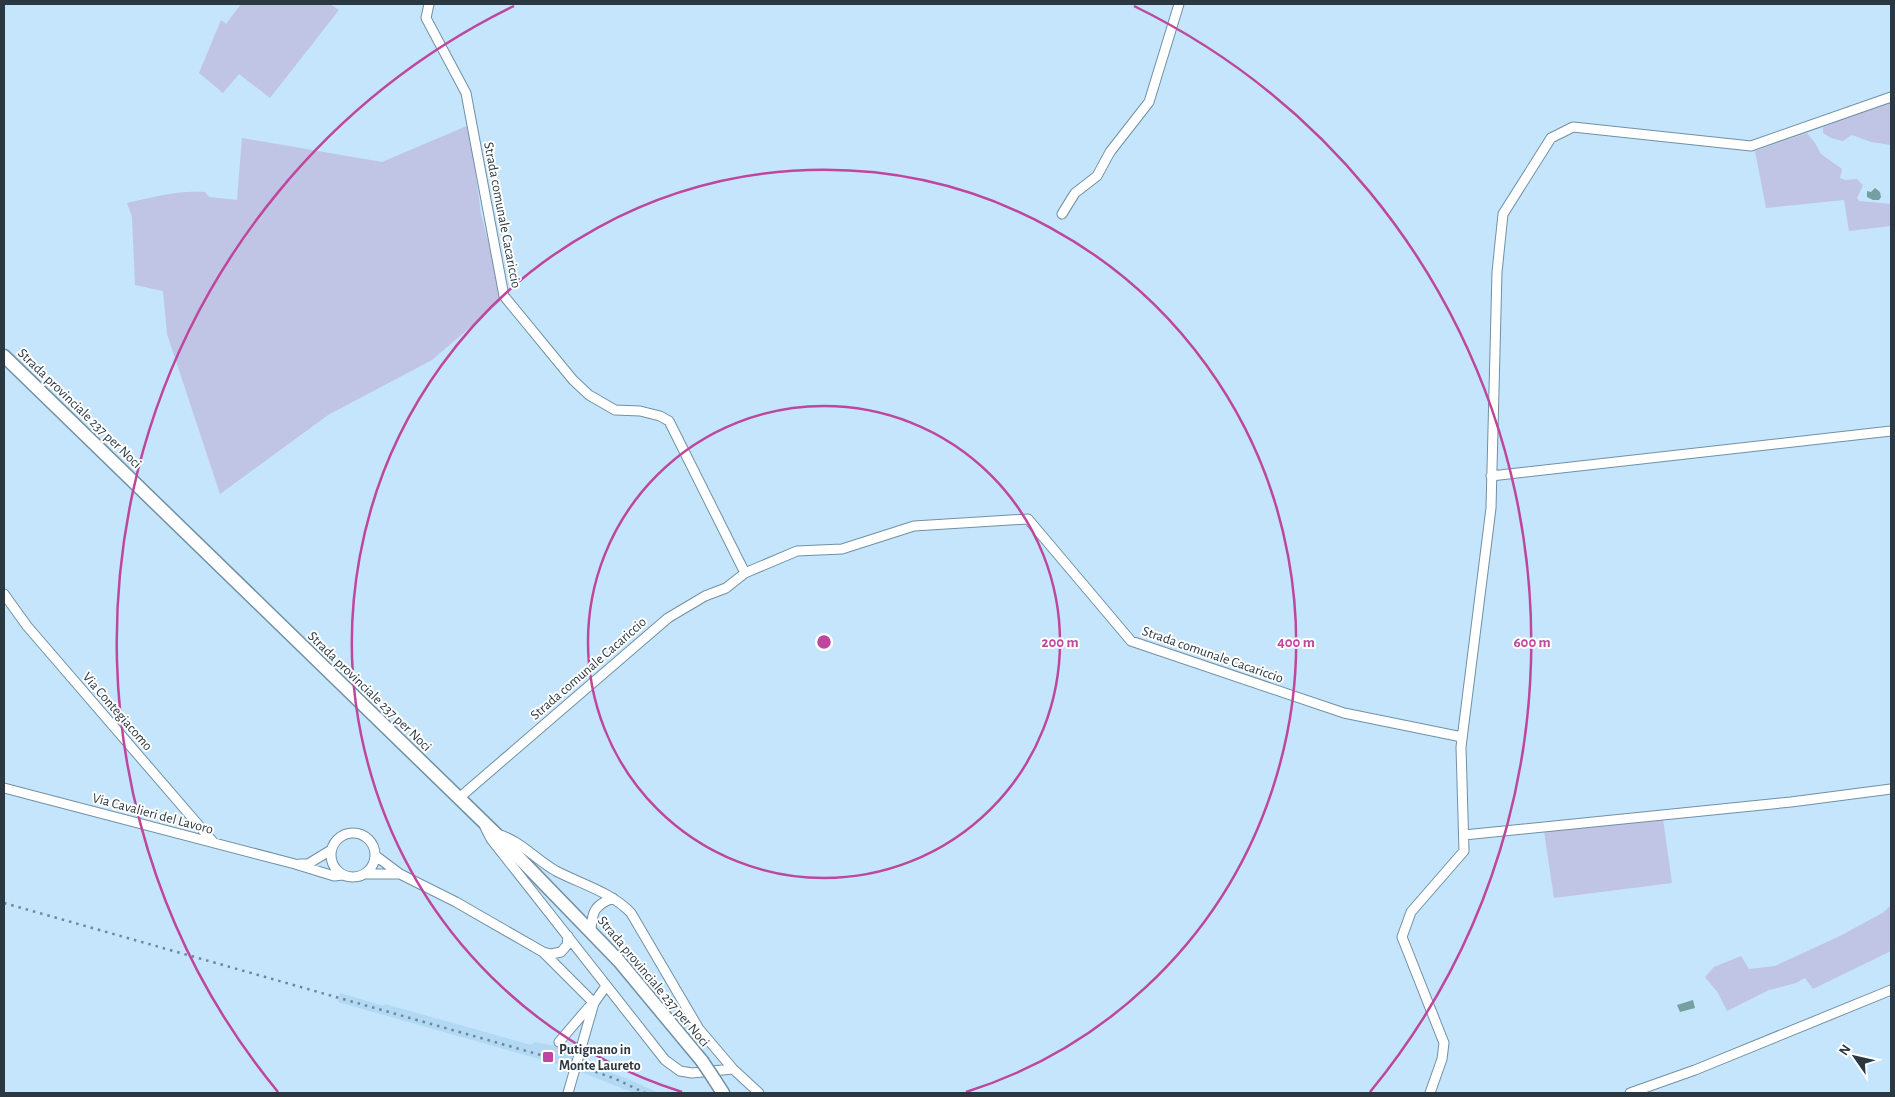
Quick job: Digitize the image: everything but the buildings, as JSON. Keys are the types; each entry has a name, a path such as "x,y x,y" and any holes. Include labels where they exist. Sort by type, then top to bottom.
{"main road":[{"name":"Strada provinciale 237 per Noci","path":"4,356 496,834 591,930 645,990 702,1061 723,1093"}],"street":[{"name":"Strada comunale Cacariccio","path":"429,4 426,18 466,92 504,296 567,373 589,395 615,410 640,411 660,416 668,421 744,573"},
{"path":"1062,214 1075,192 1096,176 1110,152 1149,102 1179,4"},
{"path":"1430,1093 1442,1059 1444,1042 1402,937 1410,912 1464,851 1460,747 1491,508 1497,272 1503,214 1551,138 1573,127 1751,146 1891,97"},
{"path":"1492,476 1891,431"},
{"name":"Strada comunale Cacariccio","path":"459,798 668,618 705,596 726,588 744,573 797,551 842,549 914,526 1028,519 1131,641 1344,713 1462,738"},
{"name":"Via Contegiacomo","path":"4,594 27,626 214,843"},
{"name":"Via Cavalieri del Lavoro","path":"4,788 296,864 334,876 400,874"},
{"path":"1464,835 1791,802 1891,789"},
{"path":"478,817 491,839 665,1060 680,1071 692,1073 733,1069"},
{"path":"296,864 308,864 331,850 339,837 352,832 366,836 372,842 376,856 371,869 365,874"},
{"path":"496,834 508,837 555,870 613,898 631,912 699,1029 733,1069 759,1093"},
{"path":"331,850 333,864 343,875"},
{"path":"376,856 400,874 456,902 543,952 594,1003"},
{"path":"591,930 591,917 597,907 613,898"},
{"path":"543,952 551,954 561,952 567,945 568,936"},
{"path":"559,1042 594,1003 606,986"},
{"path":"1630,1093 1695,1070 1891,990"},
{"path":"568,1093 594,1003"}],"shaded area":[{"path":"241,4 330,4 339,10 270,98 239,74 223,93 199,73 221,20 226,24"},
{"path":"1891,101 1891,145 1871,142 1852,135 1843,141 1831,138 1823,133 1823,127"},
{"path":"469,125 481,214 503,299 432,360 328,415 220,494 167,334 163,291 135,285 132,217 127,203 166,194 185,192 205,192 209,197 237,200 242,138 382,162"},
{"path":"1807,133 1821,154 1842,169 1840,178 1845,180 1857,179 1863,185 1857,198 1859,201 1891,204 1891,226 1849,231 1844,200 1766,208 1755,151"},
{"path":"1875,188 1880,192 1881,197 1879,200 1867,197 1867,191 1871,192"},
{"path":"1663,819 1672,883 1554,898 1544,831"},
{"path":"1891,905 1891,951 1813,989 1805,978 1796,983 1769,990 1727,1011 1718,993 1705,977 1714,967 1741,956 1749,969 1775,966 1840,936 1884,912"},
{"path":"340,993 531,1045 535,1042 567,1048 573,1052 572,1059 626,1078 659,1093 634,1093 571,1068 338,1002"},
{"path":"1693,1000 1695,1008 1680,1012 1677,1005"}],"railway":[{"path":"4,903 576,1065 616,1079 645,1093"}],"place":[{"name":"Putignano in Monte Laureto","path":"548,1057"}]}
